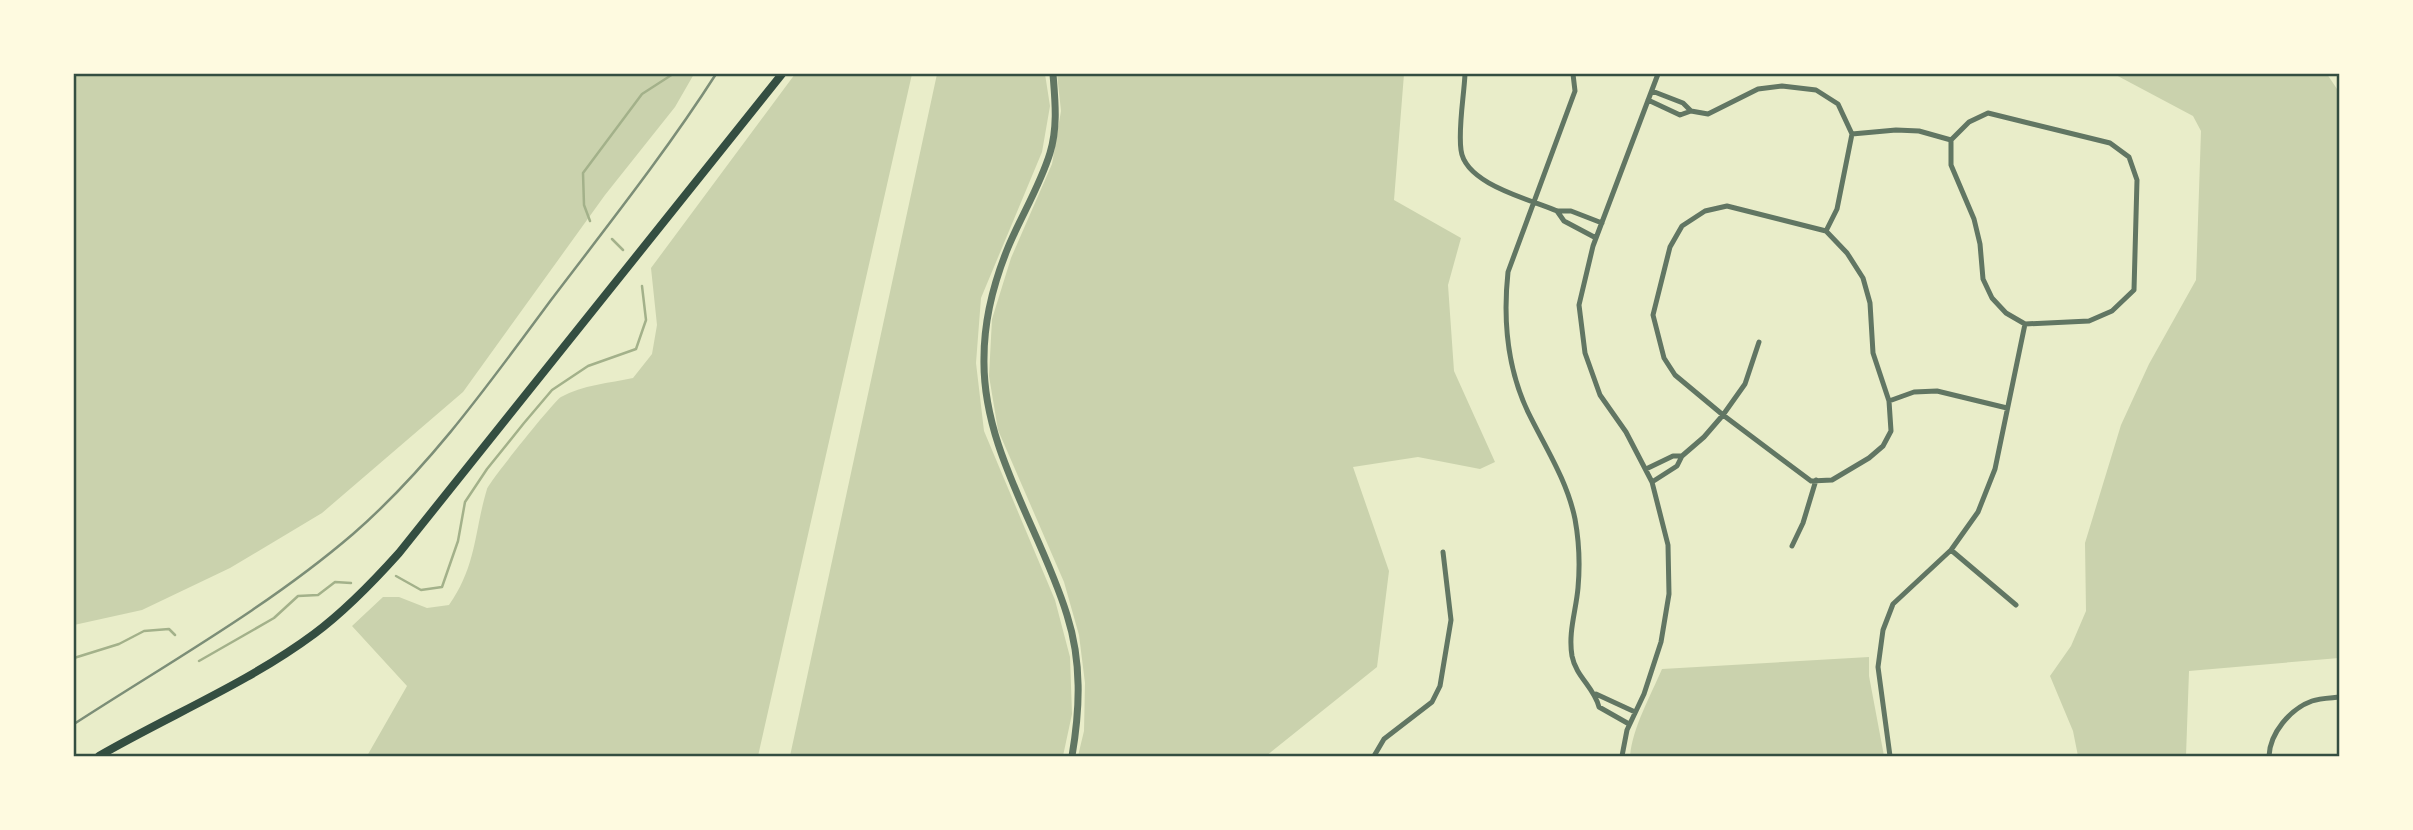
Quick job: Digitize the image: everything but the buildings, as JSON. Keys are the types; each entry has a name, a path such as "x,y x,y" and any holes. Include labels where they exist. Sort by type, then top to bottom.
{"main road":[{"path":"99,757 271,662 314,634 370,585 400,553 782,74"}],"street":[{"path":"1053,74 1056,110 1050,152 1007,251 989,302 984,359 989,410 1006,464 1051,569 1068,617 1079,679 1079,712 1072,757"},
{"path":"1465,74 1461,151 1468,167 1480,179 1557,212 1570,211 1602,223"},
{"path":"1573,74 1574,91 1508,272 1506,331 1513,367 1527,410 1564,480 1575,519 1579,560 1578,589 1570,633 1573,658 1580,676 1596,694 1635,712"},
{"path":"1622,757 1629,724 1644,694 1661,642 1669,594 1668,545 1652,482 1626,432 1600,395 1585,353 1579,304 1596,238 1658,74"},
{"path":"1648,100 1680,115 1691,111 1708,114 1758,89 1782,86 1816,90 1838,104 1852,134 1837,209 1826,232"},
{"path":"1651,90 1683,103 1691,111"},
{"path":"1988,113 2110,143 2129,157 2137,180 2134,290 2112,311 2089,321 2025,324 2006,313 1992,298 1983,279 1980,244 1974,219 1951,165 1951,140 1969,122 1988,113"},
{"path":"1852,134 1919,131 1951,140"},
{"path":"1727,206 1826,232 1847,253 1863,278 1870,303 1873,353 1889,401 1891,431 1883,446 1869,458 1832,480 1811,481 1675,375 1664,358 1653,315 1670,247 1682,226 1705,212 1727,206"},
{"path":"1557,212 1564,222 1596,238"},
{"path":"1890,757 1878,667 1883,630 1894,604 1951,550 1978,512 1994,469 2025,324"},
{"path":"1652,482 1677,466 1682,456 1704,438 1723,415 1745,384 1759,342"},
{"path":"1889,401 1914,392 1937,391 2007,408"},
{"path":"1646,470 1673,456 1682,456"},
{"path":"1793,546 1804,523 1816,480"},
{"path":"1951,550 2016,605"},
{"path":"1374,757 1384,739 1432,702 1440,686 1451,620 1443,552"},
{"path":"1596,694 1600,707 1629,724"},
{"path":"2269,757 2278,730 2291,714 2312,701 2340,697"}],"green space":[{"path":"74,74 694,74 675,107 605,195 463,392 322,513 230,568 142,610 74,625"},
{"path":"795,74 912,74 758,756 367,756 407,686 352,626 383,597 399,597 427,608 449,605 470,562 487,489 522,442 561,397 587,387 633,378 652,354 657,325 651,268"},
{"path":"937,74 1045,74 1050,106 1042,152 981,298 976,363 984,431 1055,600 1070,657 1072,714 1063,756 790,756"},
{"path":"1057,74 1404,74 1394,200 1461,238 1448,285 1454,371 1495,462 1480,469 1418,457 1353,467 1389,571 1377,667 1266,756 1078,756 1084,731 1085,683 1079,635 1064,582 998,430 989,376 992,319 1011,258 1052,164 1061,111"},
{"path":"2114,74 2327,74 2339,92 2339,658 2189,671 2186,756 2078,756 2073,731 2050,676 2071,646 2086,611 2085,543 2121,425 2149,364 2196,280 2201,131 2193,116"},
{"path":"1869,657 1869,676 1884,756 1630,756 1638,723 1662,669"}],"waterway":[{"path":"590,221 584,205 583,173 642,94 673,74"},
{"path":"612,239 623,250"},
{"path":"396,576 421,590 442,587 458,541 465,502 487,469 524,423 552,390 588,366 636,349 646,320 642,286"},
{"path":"199,661 274,618 298,596 318,595 335,582 351,583"},
{"path":"74,658 119,644 144,631 169,629 175,635"}],"railway":[{"path":"74,724 217,634 287,586 353,534 408,481 482,392 657,160 716,74"}]}
